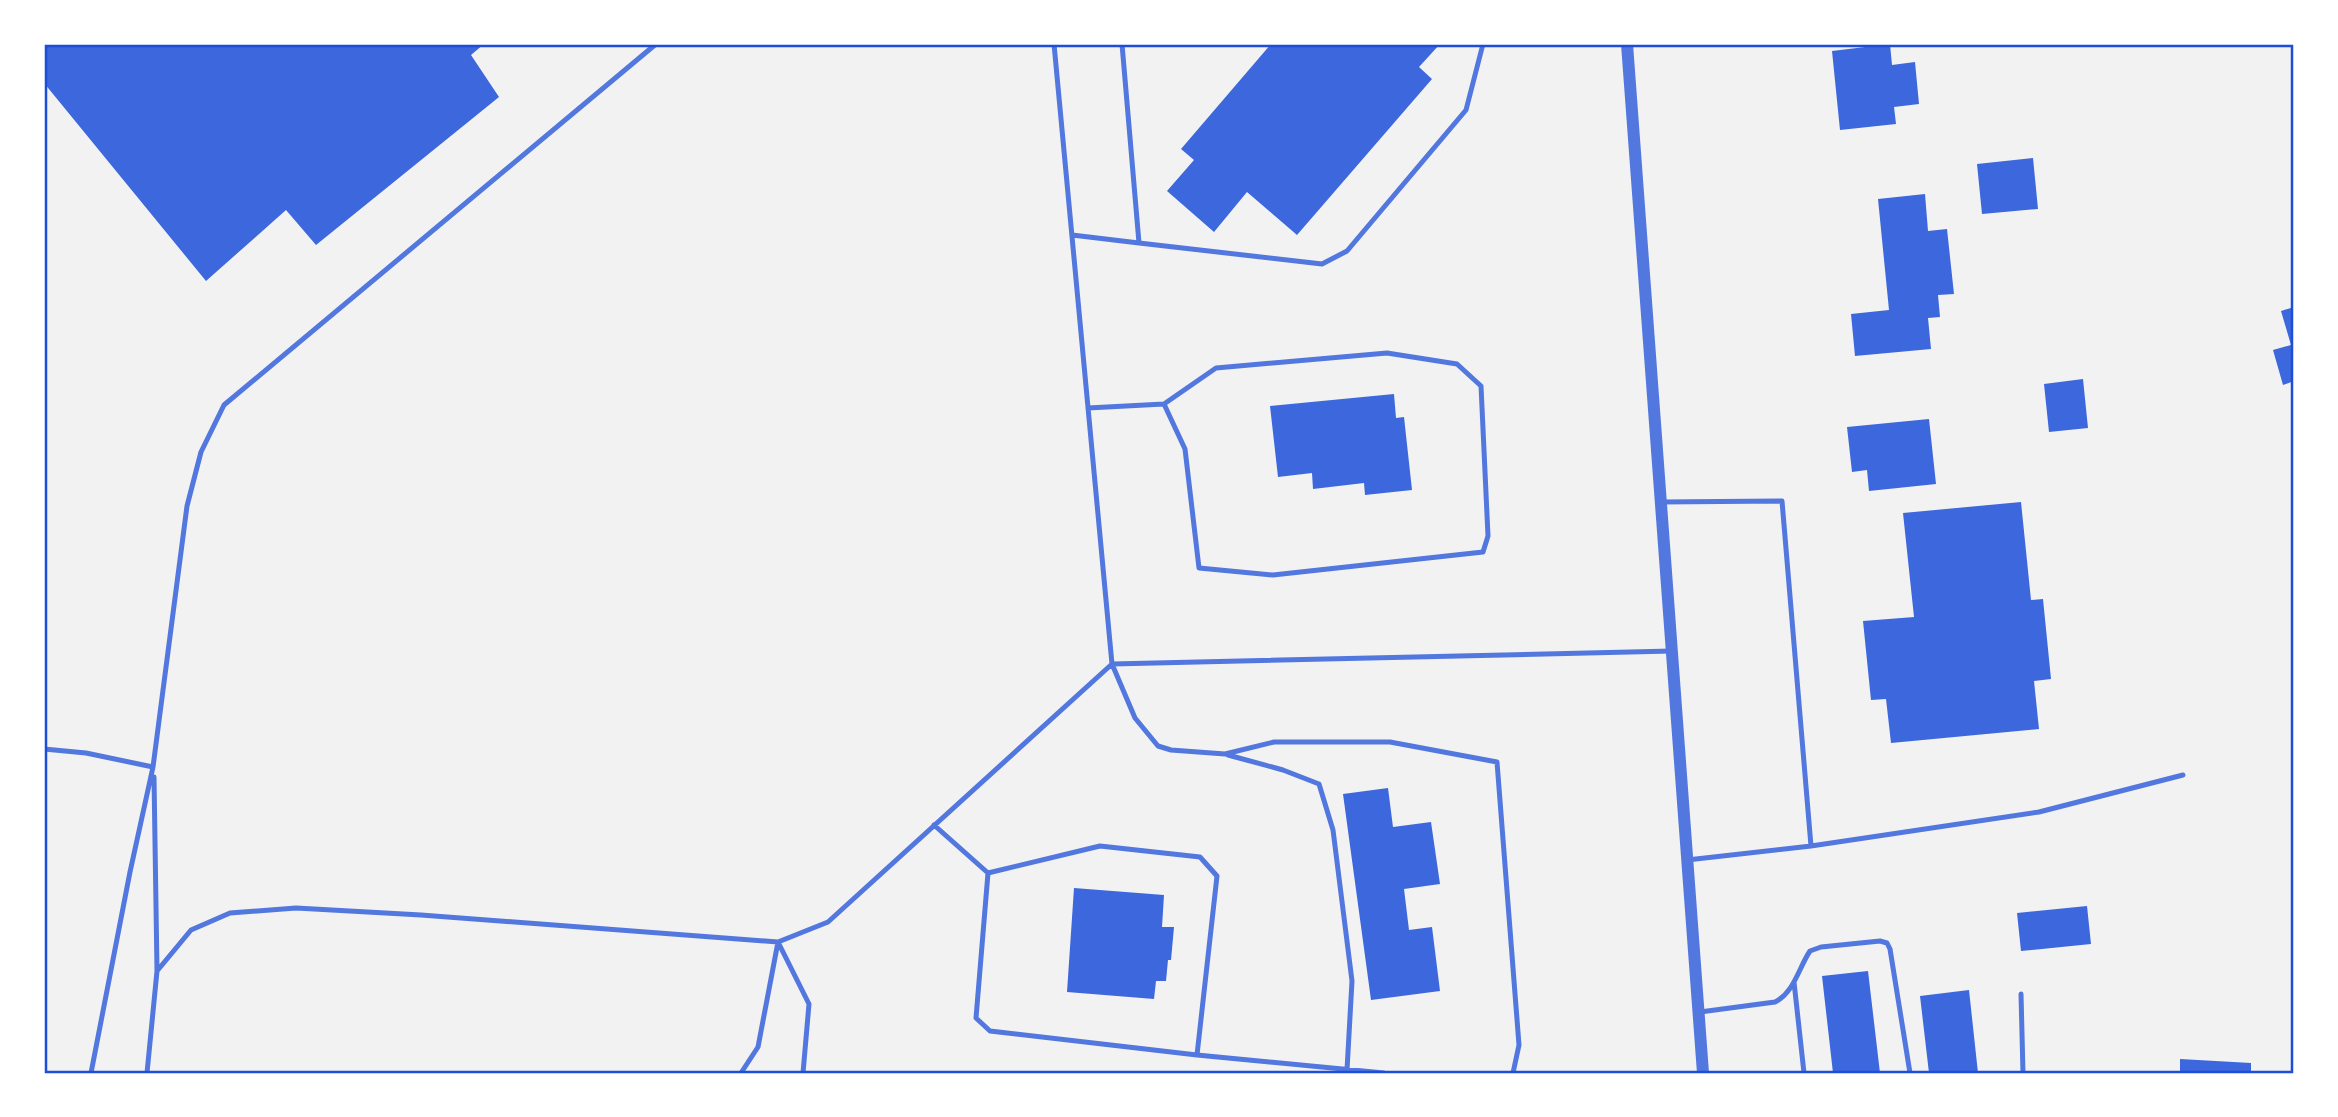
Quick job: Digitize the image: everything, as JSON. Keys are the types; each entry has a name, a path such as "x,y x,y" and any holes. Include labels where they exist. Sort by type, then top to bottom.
{"street":[{"path":"1627,44 1703,1073"}],"lane":[{"path":"91,1073 153,766 187,506 201,452 225,405 656,44"},
{"path":"1054,44 1112,664 1135,718 1158,746 1185,752 1225,754 1283,770 1319,784 1333,830 1352,981 1347,1070"},
{"path":"1122,44 1139,243"},
{"path":"1072,235 1322,264 1347,251 1466,110 1483,44"},
{"path":"1088,408 1164,404 1216,368 1387,353 1457,364 1481,386 1488,536 1483,552 1273,575 1199,568 1185,449 1164,404"},
{"path":"1661,502 1782,500 1811,846"},
{"path":"157,971 191,930 230,913 296,908 778,942 828,922 1112,664 1672,651"},
{"path":"1225,754 1273,742 1390,742 1497,762 1519,1045 1513,1073"},
{"path":"44,749 86,753 153,766"},
{"path":"147,1073 157,971 153,766"},
{"path":"1687,860 1811,846 2039,812 2183,775"},
{"path":"934,825 988,873"},
{"path":"988,873 1100,846 1200,857 1217,876 1197,1055"},
{"path":"988,873 976,1018 990,1031 1384,1073"},
{"path":"1698,1012 1776,1002 1783,998 1810,951 1821,947 1880,941 1886,943 1890,949 1910,1073"},
{"path":"741,1073 758,1047 778,942"},
{"path":"778,942 809,1004 803,1073"},
{"path":"1793,980 1804,1073"},
{"path":"2021,994 2022,1073"}],"building":[{"path":"44,44 484,44 471,55 499,97 316,245 286,210 206,281 44,83"},
{"path":"1271,44 1440,44 1419,67 1432,79 1297,235 1247,192 1214,232 1167,191 1194,160 1181,149"},
{"path":"1890,44 1892,65 1915,62 1919,104 1894,107 1896,124 1840,130 1832,51"},
{"path":"2033,158 2038,209 1982,214 1977,164"},
{"path":"1925,194 1928,231 1947,229 1954,294 1938,295 1940,317 1928,318 1931,349 1855,356 1851,314 1889,310 1878,199"},
{"path":"2294,307 2294,381 2283,385 2273,350 2291,345 2281,311"},
{"path":"2083,379 2088,428 2049,432 2044,384"},
{"path":"1394,394 1396,418 1404,417 1412,490 1365,495 1364,483 1313,489 1312,473 1278,477 1270,406"},
{"path":"1929,419 1936,484 1869,491 1867,470 1852,472 1847,427"},
{"path":"2021,502 2031,600 2043,599 2051,679 2034,681 2039,729 1891,743 1886,699 1871,700 1863,621 1914,617 1903,513"},
{"path":"1388,788 1393,827 1431,822 1440,884 1404,889 1409,930 1432,927 1440,991 1371,1000 1343,794"},
{"path":"1074,888 1164,895 1162,927 1174,927 1171,960 1168,960 1166,981 1156,981 1154,999 1067,992"},
{"path":"2087,906 2091,944 2021,951 2017,913"},
{"path":"1868,971 1880,1073 1833,1073 1822,976"},
{"path":"1969,990 1978,1073 1929,1073 1920,996"},
{"path":"2180,1059 2251,1063 2251,1073 2180,1073"}]}
